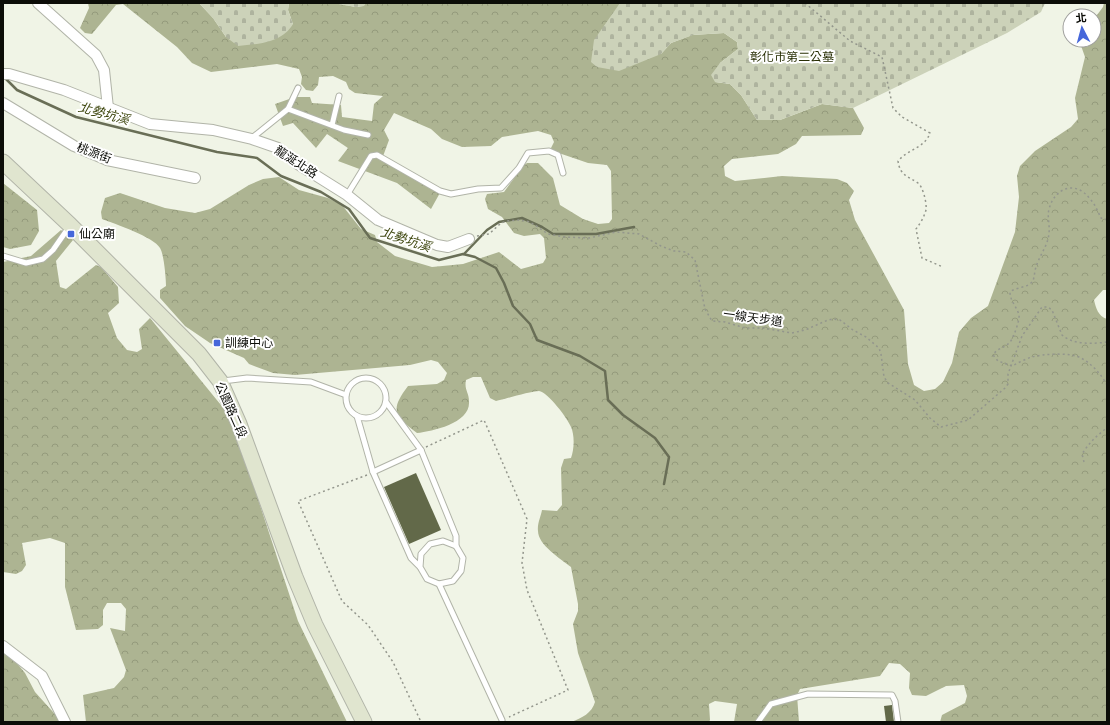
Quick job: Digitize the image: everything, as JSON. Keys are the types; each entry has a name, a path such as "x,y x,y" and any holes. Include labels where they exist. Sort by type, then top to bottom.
{"main road":[{"name":"公園路二段","path":"3,162 70,225 199,354 220,381 239,424 295,577 315,626 364,722"}],"street":[{"path":"38,3 96,55 104,70 108,108"},
{"name":"龍涎北路","path":"3,74 9,74 64,90 150,124 213,130 252,139 278,148 296,163 347,195 378,220 436,245 448,247 469,238"},
{"name":"桃源街","path":"3,103 74,146 107,160 195,178"},
{"path":"3,646 42,676 65,722"}],"lane":[{"path":"252,139 288,109 298,88"},
{"path":"332,125 339,96"},
{"path":"288,109 344,130 368,135"},
{"path":"347,195 371,156 377,155 440,191 451,194 478,189 501,188 519,168 528,153 549,151 558,155 563,173"},
{"path":"3,256 26,263 43,260 53,250 70,225"},
{"path":"220,381 247,378 311,382 346,395"},
{"path":"357,416 373,472 411,558 420,567 427,579 440,584 453,581 461,571 463,558 456,546 456,536 421,450 386,402 384,390 376,380 363,378 352,384 346,395 348,408 357,416 369,418 381,413 386,402"},
{"path":"373,472 421,450"},
{"path":"420,567 421,554 430,544 443,541 456,546"},
{"path":"440,584 502,720"},
{"path":"758,722 771,704 808,694 892,695 895,701 898,722"}],"path":[{"path":"805,3 850,41 882,57 893,108 902,117 930,133 927,141 904,154 898,161 899,167 904,175 919,184 923,193 926,209 916,229 922,258 943,267"},
{"path":"1107,220 1101,218 1090,199 1083,192 1066,188 1060,191 1053,200 1049,210 1049,234 1043,253 1036,266 1033,281 1029,285 1010,292 1010,297 1020,319 1010,342 993,355 998,361 1012,366 1032,357 1048,355 1080,357 1093,367 1107,385"},
{"name":"一線天步道","path":"469,238 489,234 507,221 519,220 527,221 548,234 566,237 589,238 616,232 639,234 674,251 686,252 695,260 704,309 712,321 725,322 745,328 763,328 792,333 806,330 828,320 840,320 852,330 866,337 879,348 884,377 888,383 915,400 930,418 940,427 972,418 1005,388 1008,384 1008,374 1022,336 1042,307 1048,307 1052,310 1064,337 1082,343 1107,342"},
{"path":"421,450 484,420 527,519 522,563 527,590 568,690 502,720"},
{"path":"1084,462 1082,454 1087,446 1107,428"},
{"path":"373,472 298,501 342,601 368,625 393,662 421,722"}],"green space":[{"path":"88,3 199,3 213,18 226,37 293,24 288,10 289,3 333,3 356,7 363,6 366,3 620,3 617,9 661,54 671,43 692,35 724,33 737,42 738,49 720,63 715,82 730,84 741,95 757,120 780,120 822,104 853,108 864,128 861,135 802,136 796,144 778,154 732,159 724,166 725,176 735,181 782,176 837,179 847,183 854,191 849,200 855,220 904,310 908,364 914,385 924,391 935,389 943,382 952,363 959,332 971,318 988,306 1015,232 1019,197 1017,176 1020,166 1035,151 1071,127 1078,119 1075,98 1085,57 1082,48 1102,48 1102,8 1104,3 1107,3 1107,290 1103,290 1094,300 1099,314 1107,319 1107,722 940,722 942,715 965,703 967,696 964,685 946,686 926,696 912,695 909,688 910,673 900,664 889,663 880,676 800,689 797,695 799,722 734,722 737,704 715,701 709,704 709,722 571,722 586,715 592,709 595,702 578,653 573,624 578,611 578,604 571,567 556,556 546,546 539,536 538,531 542,510 557,511 562,505 561,468 564,459 571,458 573,451 574,439 571,427 562,412 552,401 543,393 535,391 496,401 490,398 481,377 473,377 466,380 469,401 468,409 464,415 458,420 441,428 417,433 399,417 397,412 398,402 408,386 437,384 444,380 447,373 438,362 431,360 410,365 295,375 273,373 249,364 244,358 210,343 185,326 160,298 160,290 166,286 164,261 160,248 142,235 102,219 101,212 105,198 120,193 165,208 195,213 210,209 249,185 263,179 279,177 299,190 328,198 342,205 361,229 375,235 377,242 395,256 432,267 463,264 499,252 521,269 543,263 546,258 544,238 540,234 524,236 514,233 502,217 488,209 485,199 487,194 504,192 523,166 527,163 538,163 553,178 560,205 583,219 598,224 609,223 612,219 611,171 607,165 588,163 550,150 554,142 551,135 538,131 502,137 491,146 462,147 442,139 431,129 394,113 384,130 389,140 382,159 441,191 431,209 397,183 338,161 348,148 327,134 316,148 293,123 283,126 275,104 295,97 310,97 312,103 341,105 342,117 372,121 374,104 383,96 355,93 349,89 346,82 333,76 319,77 318,85 313,91 306,90 301,84 302,77 299,69 277,64 211,72 192,63 177,47 123,4 116,5 92,34 85,33 80,28 89,8"},
{"path":"199,3 289,3 288,10 293,24 283,35 276,39 261,43 238,46 226,37 213,18"},
{"path":"333,3 366,3 364,6 356,7"},
{"name":"彰化市第二公墓","path":"620,3 1045,3 1041,12 1007,33 853,108 822,104 780,120 757,120 741,95 730,84 715,82 711,75 720,63 738,49 737,42 724,33 693,35 671,43 661,54 619,71 597,67 591,62 594,40"},
{"path":"3,183 37,210 39,231 31,245 10,249 3,247"},
{"path":"61,230 73,240 56,261 60,287 66,289 96,265 101,267 118,287 119,303 108,313 117,338 127,350 137,352 142,349 139,329 150,318 225,410 233,423 298,621 347,722 86,722 83,695 114,688 124,677 126,670 110,628 125,631 126,609 121,603 107,603 103,610 103,625 98,629 76,630 65,587 65,543 50,538 22,543 26,565 22,571 16,574 3,572 3,262 31,256"},
{"path":"3,651 11,656 25,673 35,692 62,722 3,722"}],"building":[{"path":"416,473 441,530 409,544 384,487"},
{"path":"892,705 894,722 886,722 884,706"}],"waterway":[{"name":"北勢坑溪","path":"4,77 17,90 76,117 217,152 257,158 281,176 321,192 349,209 370,238 439,260 463,254 475,257 496,268 513,306 530,324 537,340 580,356 605,371 608,400 623,415 655,438 669,457 664,484"},
{"path":"464,254 487,230 499,222 522,218 553,234 596,234 634,227"}],"place":[{"name":"仙公廟","path":"71,234"},
{"name":"訓練中心","path":"217,343"}]}
